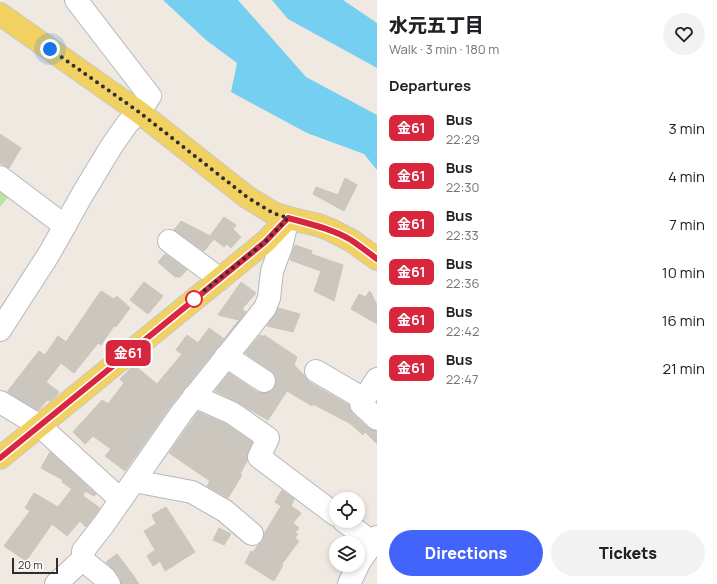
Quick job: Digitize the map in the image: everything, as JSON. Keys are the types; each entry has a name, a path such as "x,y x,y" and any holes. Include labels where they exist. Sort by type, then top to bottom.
{"main road":[{"path":"0,14 139,112 247,197 273,213 318,225 352,240 377,259"},
{"path":"0,458 265,242 288,218"}],"street":[{"path":"0,330 49,254 82,195 112,147 127,124 139,112 150,96 76,0"},
{"path":"0,177 65,226"},
{"path":"109,584 105,578 84,561 83,551 121,500 194,396 265,308 269,298 272,272 281,247 288,218"},
{"path":"169,241 220,279"},
{"path":"226,356 264,381"},
{"path":"316,371 364,399"},
{"path":"377,379 361,404 377,419"},
{"path":"194,396 232,413 268,438 259,457 329,510"},
{"path":"0,402 40,426 121,500"},
{"path":"134,481 192,492 225,511 252,534"},
{"path":"349,584 360,561 375,540 355,528"},
{"path":"56,584 84,558"}],"green space":[{"path":"0,180 14,190 0,207"}],"water":[{"path":"163,0 238,0 306,77 377,115 377,170 364,154 307,133 231,92 237,63 206,40"},
{"path":"272,0 343,0 377,23 377,68 288,19"}],"building":[{"path":"0,134 21,148 9,168 0,163"},
{"path":"345,178 357,185 344,211 313,194 316,187 338,195"},
{"path":"224,217 236,225 233,229 241,237 231,248 227,244 224,247 214,239 204,251 174,230 181,221 210,236"},
{"path":"295,245 312,251 311,254 343,265 334,301 314,291 321,271 290,260"},
{"path":"165,254 187,270 180,277 175,277 158,262"},
{"path":"144,282 163,296 148,314 130,300"},
{"path":"241,282 256,293 242,309 246,312 172,404 125,471 105,456 111,449 93,436 85,444 73,432 102,400 108,404 124,383 120,379 134,365 157,384 182,354 176,350 187,335 198,343 209,328 224,339 239,320 218,315"},
{"path":"101,291 114,299 117,296 130,308 116,327 114,326 101,345 98,343 74,373 61,363 46,382 59,392 57,395 50,401 47,400 38,411 7,392 39,351 45,355 58,336 66,342"},
{"path":"370,291 377,305 377,324 351,309 359,294 365,297"},
{"path":"278,308 300,314 293,332 267,326"},
{"path":"260,335 264,337 264,335 297,357 294,365 309,382 349,405 352,413 368,428 377,431 377,444 365,432 363,435 351,424 313,404 312,406 287,391 268,420 215,391 229,373 257,392 269,392 274,388 276,382 275,375 245,353"},
{"path":"198,412 226,424 252,442 248,452 247,461 240,474 242,475 228,498 207,486 210,481 169,453"},
{"path":"50,452 96,494 94,496 85,491 83,496 100,508 86,527 80,521 67,536 52,524 26,561 4,546 30,511 25,508 34,493 58,507 72,489 62,482 63,480 41,468"},
{"path":"282,490 294,499 291,506 301,513 293,523 299,528 295,533 298,534 295,538 299,541 282,564 283,565 274,581 245,563 251,551 253,552 262,542 264,534 281,506 275,502"},
{"path":"166,507 195,552 165,571 160,561 153,566 147,556 155,550 144,531 156,524 152,515"},
{"path":"219,528 231,534 224,545 213,540"},
{"path":"117,554 139,584 121,584 120,577 106,562"}],"bus line":[{"name":"金61","path":"0,458 265,242 288,218 318,225 331,230 352,240 377,259"}],"route":[{"path":"50,49 139,112 247,197 273,213 288,218 265,242 194,299"}]}
